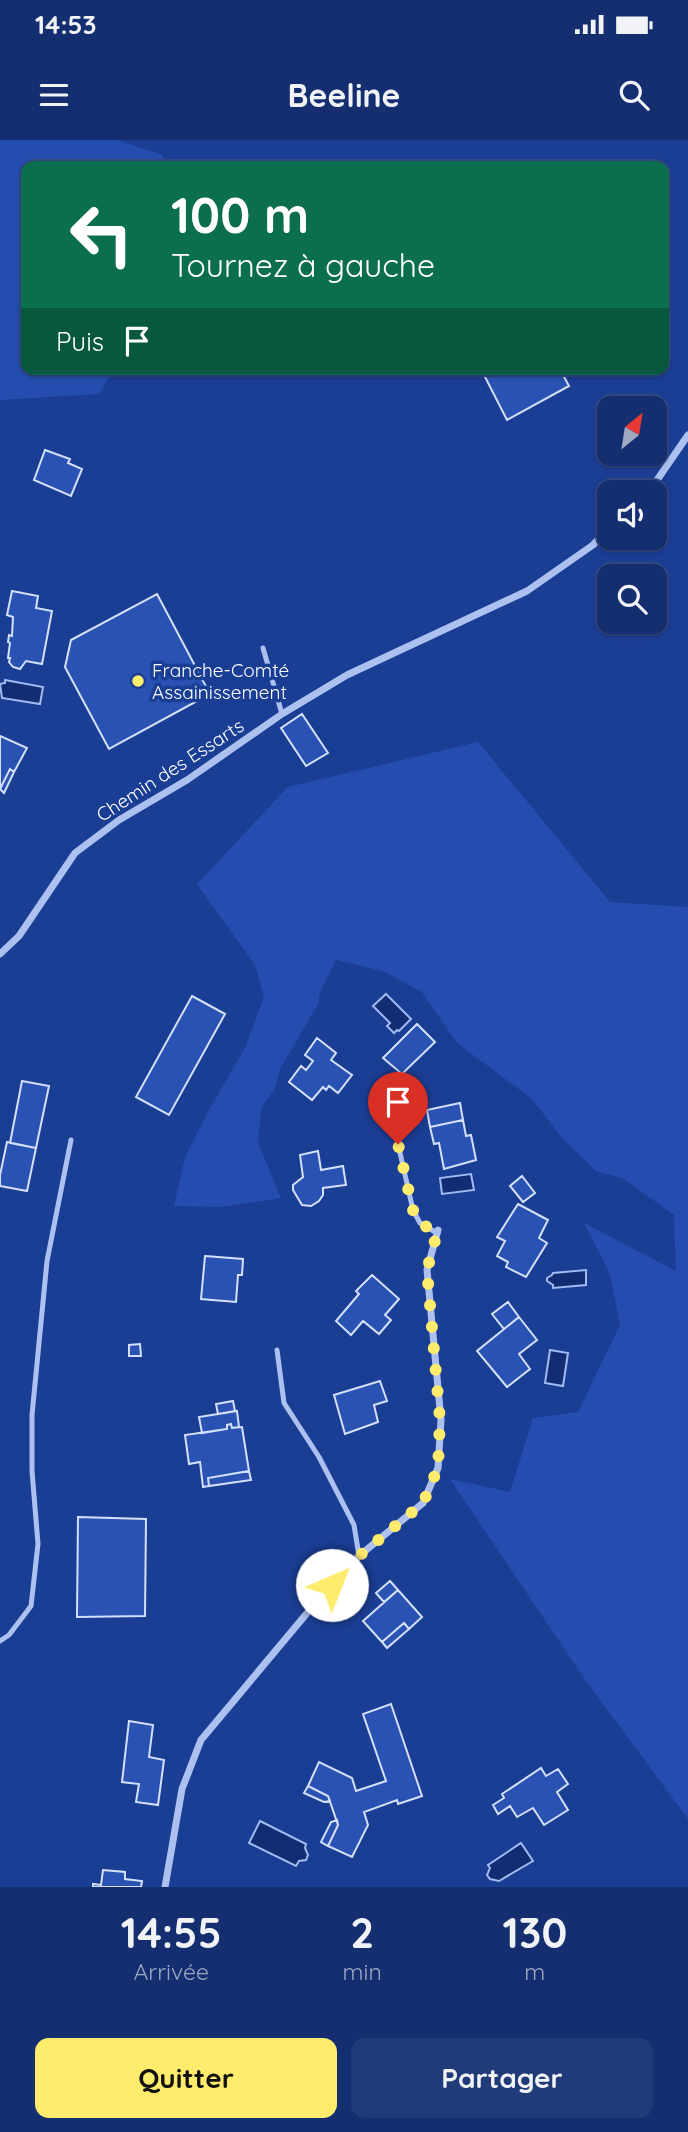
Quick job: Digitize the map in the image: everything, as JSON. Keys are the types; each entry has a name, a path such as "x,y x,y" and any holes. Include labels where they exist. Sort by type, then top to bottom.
{"street":[{"path":"657,480 688,435"},
{"name":"Chemin des Essarts","path":"0,954 19,936 75,853 119,820 187,780 282,714 347,675 527,591 597,541"},
{"path":"164,1887 182,1789 201,1740 318,1600 359,1556 423,1503 438,1468 440,1420 427,1270 437,1231"}],"lane":[{"path":"263,648 282,714"},
{"path":"0,1641 9,1635 31,1606 38,1544 32,1471 32,1415 47,1261 71,1140"},
{"path":"398,1144 413,1210 420,1223 437,1231"},
{"path":"277,1350 284,1403 319,1457 354,1525 359,1556"}],"shaded area":[{"path":"0,140 117,140 162,155 164,161 21,161 21,375 110,375 99,394 0,400"},
{"path":"5,680 43,687 40,704 2,698 0,684 5,683"},
{"path":"478,742 610,902 688,907 688,1819 586,1681 450,1479 510,1492 533,1418 578,1412 620,1325 610,1274 584,1223 676,1271 674,1215 624,1179 596,1171 562,1138 532,1099 457,1043 422,992 383,971 336,960 320,992 318,1004 280,1069 275,1089 261,1111 258,1143 281,1198 220,1207 174,1206 185,1157 245,1048 264,997 255,965 197,884 288,787"},
{"path":"386,994 411,1019 394,1033 387,1026 390,1023 373,1006"},
{"path":"471,1174 474,1190 442,1194 440,1178"},
{"path":"586,1270 586,1285 553,1288 547,1281 553,1273"},
{"path":"550,1350 568,1353 563,1386 545,1383"},
{"path":"260,1821 306,1844 306,1860 299,1861 296,1866 249,1843"},
{"path":"521,1843 533,1861 499,1881 490,1879 487,1875 490,1868 488,1865"}],"building":[{"path":"484,375 563,375 569,386 507,420"},
{"path":"45,450 70,459 68,463 82,469 71,496 34,480"},
{"path":"12,591 38,596 36,608 52,611 42,664 26,661 20,669 9,662 8,642 9,635 12,636 13,617 7,615"},
{"name":"Franche-Comté Assainissement","path":"157,594 210,694 109,749 65,667 71,640"},
{"path":"302,714 328,753 306,766 281,728"},
{"path":"0,736 27,748 14,772 10,769 0,789"},
{"path":"10,769 14,772 4,793 0,789"},
{"path":"192,996 225,1014 169,1115 136,1097"},
{"path":"417,1024 435,1042 402,1074 383,1058"},
{"path":"317,1038 336,1053 331,1060 352,1075 338,1093 329,1086 326,1090 323,1087 312,1100 289,1082 301,1066 306,1070 313,1061 305,1055"},
{"path":"22,1081 49,1086 36,1148 10,1143"},
{"path":"460,1103 463,1120 430,1127 427,1110"},
{"path":"463,1120 466,1136 471,1135 476,1160 444,1169 439,1143 434,1144 430,1127"},
{"path":"7,1142 36,1148 27,1191 0,1186"},
{"path":"318,1151 321,1170 343,1166 346,1185 323,1188 319,1201 311,1206 302,1205 293,1190 293,1185 303,1177 300,1155"},
{"path":"522,1176 535,1193 523,1202 510,1186"},
{"path":"518,1204 548,1220 539,1238 547,1243 526,1277 506,1267 508,1262 497,1256 505,1241 497,1237"},
{"path":"205,1256 243,1259 242,1275 238,1275 236,1302 201,1299"},
{"path":"372,1275 399,1299 385,1315 391,1320 379,1334 363,1321 351,1335 336,1321 359,1294 356,1291"},
{"path":"508,1302 519,1317 504,1329 492,1314"},
{"path":"519,1317 537,1340 519,1354 530,1369 507,1387 477,1351"},
{"path":"140,1344 141,1356 129,1356 129,1345"},
{"path":"380,1381 387,1401 374,1405 378,1422 345,1434 334,1395"},
{"path":"233,1401 235,1411 218,1414 216,1404"},
{"path":"237,1411 239,1427 232,1428 231,1424 227,1425 227,1429 202,1433 199,1417"},
{"path":"231,1424 232,1428 242,1427 249,1471 208,1478 209,1486 203,1487 200,1462 189,1464 185,1435 227,1429 227,1425"},
{"path":"249,1471 251,1480 209,1486 208,1478"},
{"path":"78,1517 146,1519 145,1616 77,1617"},
{"path":"390,1581 398,1590 384,1602 376,1593"},
{"path":"398,1590 422,1617 409,1629 404,1623 382,1642 363,1621"},
{"path":"404,1623 409,1629 387,1648 382,1642"},
{"path":"391,1704 422,1796 398,1804 397,1800 364,1812 368,1825 352,1857 328,1846 338,1825 328,1796 308,1786 319,1762 352,1778 356,1791 386,1781 363,1714"},
{"path":"129,1721 153,1725 149,1757 164,1760 158,1805 136,1802 139,1784 122,1782"},
{"path":"541,1768 546,1776 558,1769 568,1784 557,1792 568,1810 544,1825 533,1808 517,1817 510,1806 498,1814 493,1805 504,1798 502,1794"},
{"path":"308,1786 328,1796 330,1801 324,1802 304,1793"},
{"path":"337,1820 338,1825 328,1846 321,1842 331,1822"},
{"path":"103,1870 125,1872 125,1879 142,1881 141,1887 93,1887 93,1884 101,1885"}],"place":[{"name":"Franche-Comté Assainissement","path":"138,681"}],"route":[{"path":"332,1585 359,1556 423,1503 438,1468 440,1420 427,1270 437,1233 420,1223 413,1210 398,1144"}]}
